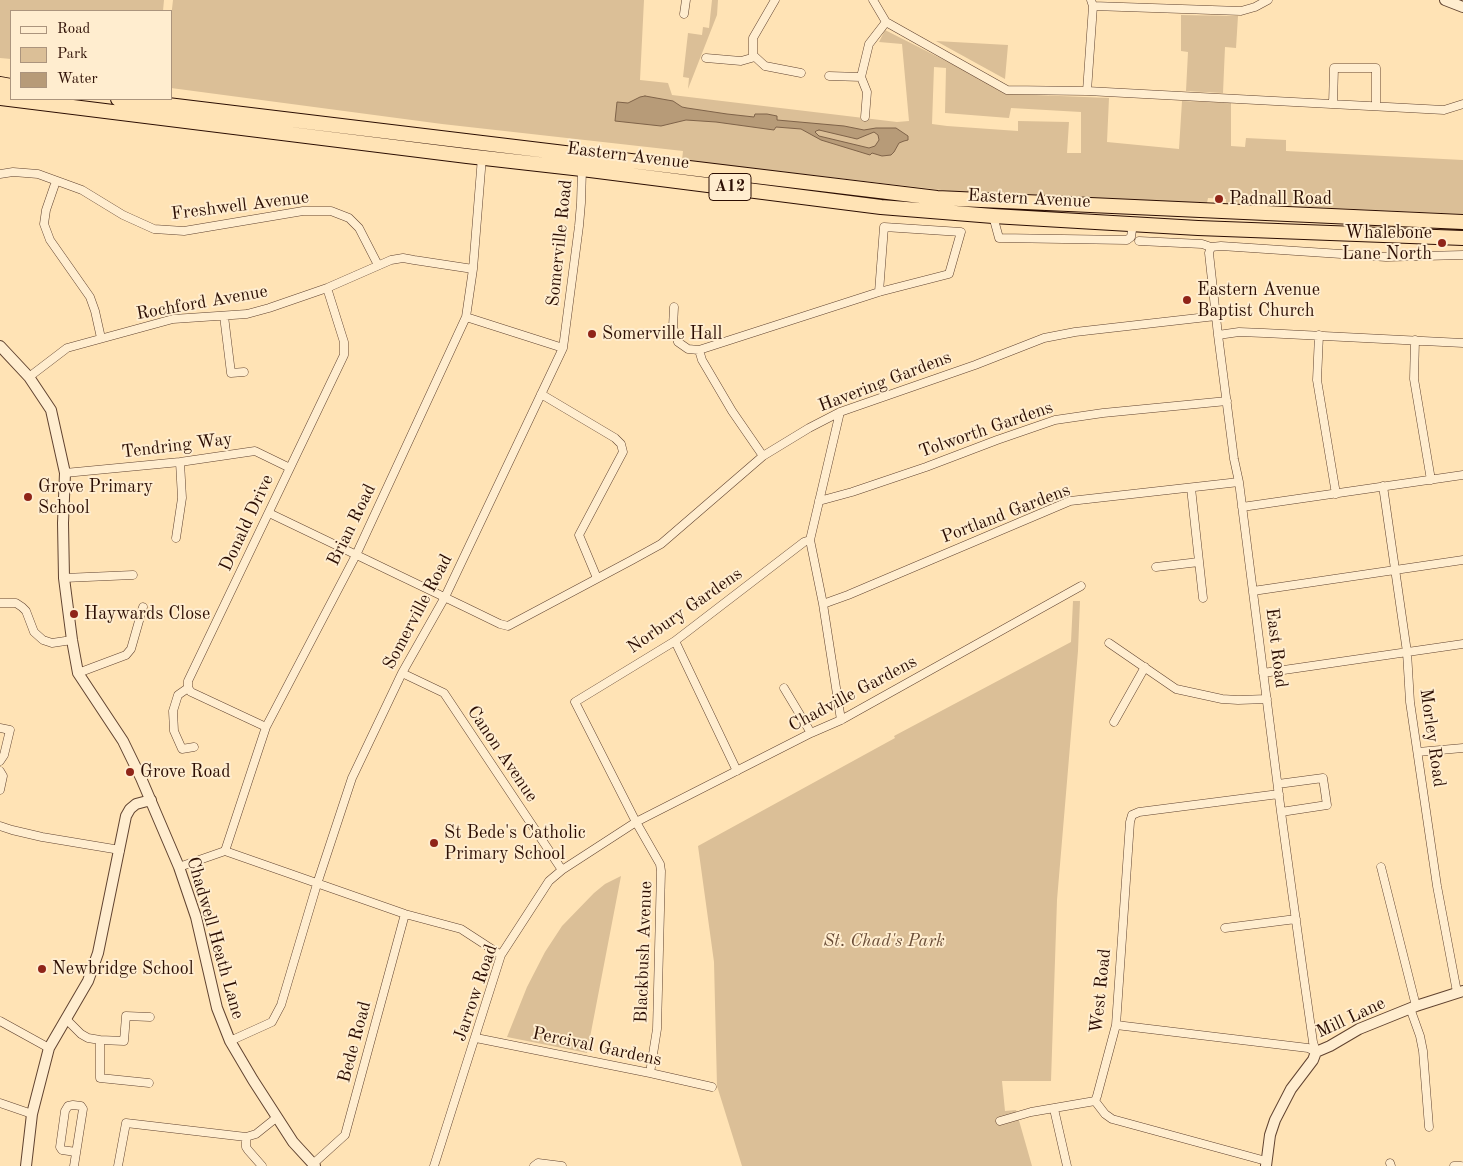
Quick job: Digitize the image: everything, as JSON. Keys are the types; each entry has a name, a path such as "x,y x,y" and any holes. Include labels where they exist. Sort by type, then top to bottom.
{"highway":[{"name":"Eastern Avenue","path":"16,100 881,207 993,216 1198,228 1463,238"},
{"name":"Eastern Avenue","path":"126,100 937,198 1463,222"},
{"name":"A12","path":"1396,218 1432,226 1463,228"}],"street":[{"path":"684,14 686,0"},
{"path":"873,0 886,22 1007,90 1087,91 1444,110 1463,104"},
{"path":"1087,91 1092,3 1173,5 1241,11 1268,0"},
{"path":"1445,0 1463,7"},
{"path":"772,1 753,38 753,54 765,66 801,73"},
{"path":"865,117 867,92 861,77 869,44 886,22"},
{"path":"706,58 741,62 755,57"},
{"path":"1333,104 1334,68 1376,68 1376,106"},
{"path":"829,76 861,77"},
{"name":"Brian Road","path":"225,851 266,728 356,555 466,317 473,269 482,157"},
{"name":"Somerville Road","path":"230,1041 272,1022 281,1005 317,884 352,778 402,673 445,597 563,348 582,204 582,169"},
{"name":"Freshwell Avenue","path":"0,174 13,172 38,174 82,190 123,216 154,229 184,231 303,211 331,211 349,218 359,228 378,265"},
{"path":"56,181 46,210 44,224 50,240 90,297 101,338"},
{"path":"993,216 999,238 1127,240 1131,237 1133,223"},
{"path":"674,307 673,326 678,342 688,349 700,350 879,292 949,274 961,232 884,227 879,292"},
{"path":"1139,241 1386,257 1463,254"},
{"name":"East Road","path":"1210,247 1209,253 1218,335 1234,459 1239,482 1281,812 1316,1052"},
{"name":"Rochford Avenue","path":"29,377 67,348 174,320 254,312 327,288 391,260 403,258 473,269"},
{"name":"Donald Drive","path":"194,746 182,749 174,730 173,711 178,695 188,688 188,682 344,355 344,342 327,288"},
{"path":"224,316 231,373 244,372"},
{"name":"Havering Gardens","path":"445,597 500,624 508,626 661,544 763,456 840,412 975,365 1044,338 1075,332 1216,316"},
{"path":"466,317 563,348"},
{"path":"1218,335 1239,332 1463,343"},
{"path":"1319,335 1317,380 1336,494"},
{"path":"1415,340 1414,379 1432,480"},
{"name":"Chadwell Heath Lane","path":"0,346 29,377 51,410 65,473 63,523 64,578 78,673 123,741 151,800 179,868 196,917 217,1008 230,1041 276,1118 293,1142 314,1165"},
{"path":"700,350 702,360 732,411 763,456"},
{"path":"541,394 615,438 621,444 623,452 579,535 598,578"},
{"name":"Tolworth Gardens","path":"819,501 926,467 1055,420 1103,413 1227,401"},
{"path":"840,412 810,540 823,604 842,720"},
{"name":"Tendring Way","path":"65,473 180,462 256,451 290,468"},
{"path":"176,538 182,498 180,462"},
{"path":"1242,507 1463,475"},
{"name":"Portland Gardens","path":"823,604 1070,501 1239,482"},
{"name":"Morley Road","path":"1383,486 1407,652 1410,702 1437,886 1460,992"},
{"path":"1191,488 1203,598"},
{"path":"269,513 445,597"},
{"name":"Norbury Gardens","path":"574,702 675,641 804,542 810,540"},
{"path":"1253,591 1463,560"},
{"path":"1156,567 1199,562"},
{"path":"64,578 133,575"},
{"name":"Chadville Gardens","path":"636,822 812,733 842,720 1081,586"},
{"path":"0,603 16,603 22,607 26,611 34,632 43,640 52,643 72,640"},
{"path":"78,673 126,654 131,649 144,607"},
{"path":"675,641 737,771"},
{"path":"1109,643 1176,688 1222,699 1267,699"},
{"path":"1263,674 1463,644"},
{"path":"1114,722 1145,667"},
{"name":"Canon Avenue","path":"402,673 444,693 562,870"},
{"path":"188,688 191,692 266,728"},
{"path":"784,688 812,733"},
{"name":"Blackbush Avenue","path":"574,702 636,822 660,864 657,1030 650,1073"},
{"path":"0,728 10,730 4,755 0,761"},
{"path":"1418,752 1463,748"},
{"path":"0,771 2,776 0,790"},
{"path":"1278,784 1323,778 1327,805 1281,812"},
{"name":"West Road","path":"1095,1101 1098,1096 1116,1025 1132,815 1139,812 1279,794"},
{"path":"26,1166 32,1114 49,1048 88,981 94,966 126,816 136,804 151,800"},
{"name":"Jarrow Road","path":"434,1166 501,956 549,880 636,822"},
{"path":"0,826 42,837 120,850"},
{"path":"179,868 225,851 405,914 461,929 501,956"},
{"path":"1381,867 1424,1051 1429,1127"},
{"name":"Bede Road","path":"314,1165 345,1135 405,914"},
{"path":"1225,928 1296,920"},
{"name":"Mill Lane","path":"1266,1164 1270,1135 1275,1120 1291,1089 1313,1060 1316,1052 1359,1029 1413,1007 1460,992"},
{"path":"66,1019 81,1034 88,1038 124,1041 126,1016 150,1017"},
{"path":"0,1020 49,1048"},
{"path":"1116,1025 1308,1048 1316,1052"},
{"name":"Percival Gardens","path":"476,1038 712,1087"},
{"path":"100,1040 100,1078 149,1083"},
{"path":"1000,1121 1022,1114 1095,1101 1104,1114 1112,1119 1266,1164"},
{"path":"0,1103 32,1114"},
{"path":"74,1166 83,1109 80,1106 73,1105 68,1106 65,1111 60,1148 76,1152"},
{"path":"1054,1109 1067,1166"},
{"path":"118,1166 126,1123 246,1137 256,1134 276,1118"},
{"path":"246,1137 245,1142 248,1150 262,1166"},
{"path":"534,1166 538,1163 562,1166"}],"green space":[{"path":"0,0 164,0 163,10 10,10 10,59 0,58"},
{"path":"173,0 644,0 640,80 668,83 672,95 897,122 909,121 902,44 879,42 885,30 1011,94 1109,98 1107,142 1179,149 1182,101 1231,103 1231,146 1245,147 1246,138 1286,140 1286,151 1463,160 1463,214 1226,203 1226,199 1208,198 1207,203 950,191 682,160 683,151 442,124 172,88","holes":["934,67 946,68 945,113 1009,118 1011,108 1081,112 1081,153 1067,153 1069,122 1018,121 1018,131 932,124"]},
{"path":"712,0 718,0 717,15 688,89 689,78 683,77 688,33 702,35 703,27 709,28"},
{"path":"1181,15 1238,16 1236,48 1225,47 1223,93 1186,91 1188,52 1181,51"},
{"path":"936,41 1008,45 1005,79"},
{"name":"St. Chad's Park","path":"1073,601 1080,601 1078,651 1057,900 1051,1081 1002,1081 1005,1111 1016,1110 1032,1166 742,1166 717,1086 714,962 698,846 895,738 894,736 1071,642"},
{"path":"621,876 587,1053 507,1037 527,987 545,952 562,926 594,893 605,884"}],"water":[{"path":"645,96 673,101 682,107 727,114 754,117 755,114 767,114 777,116 777,120 844,126 864,130 896,128 908,136 908,140 899,143 891,155 882,156 872,153 870,155 821,140 801,129 776,127 774,130 686,120 661,126 615,121 617,102 628,103","holes":["819,130 857,139 874,132 878,135 879,140 875,146 869,148 819,136 815,132"]}],"place":[{"name":"Padnall Road","path":"1219,199"},
{"name":"Whalebone Lane North","path":"1442,243"},
{"name":"Eastern Avenue Baptist Church","path":"1187,300"},
{"name":"Somerville Hall","path":"592,334"},
{"name":"Grove Primary School","path":"28,497"},
{"name":"Haywards Close","path":"74,614"},
{"name":"Grove Road","path":"130,772"},
{"name":"St Bede's Catholic Primary School","path":"434,843"},
{"name":"Newbridge School","path":"42,969"}]}
